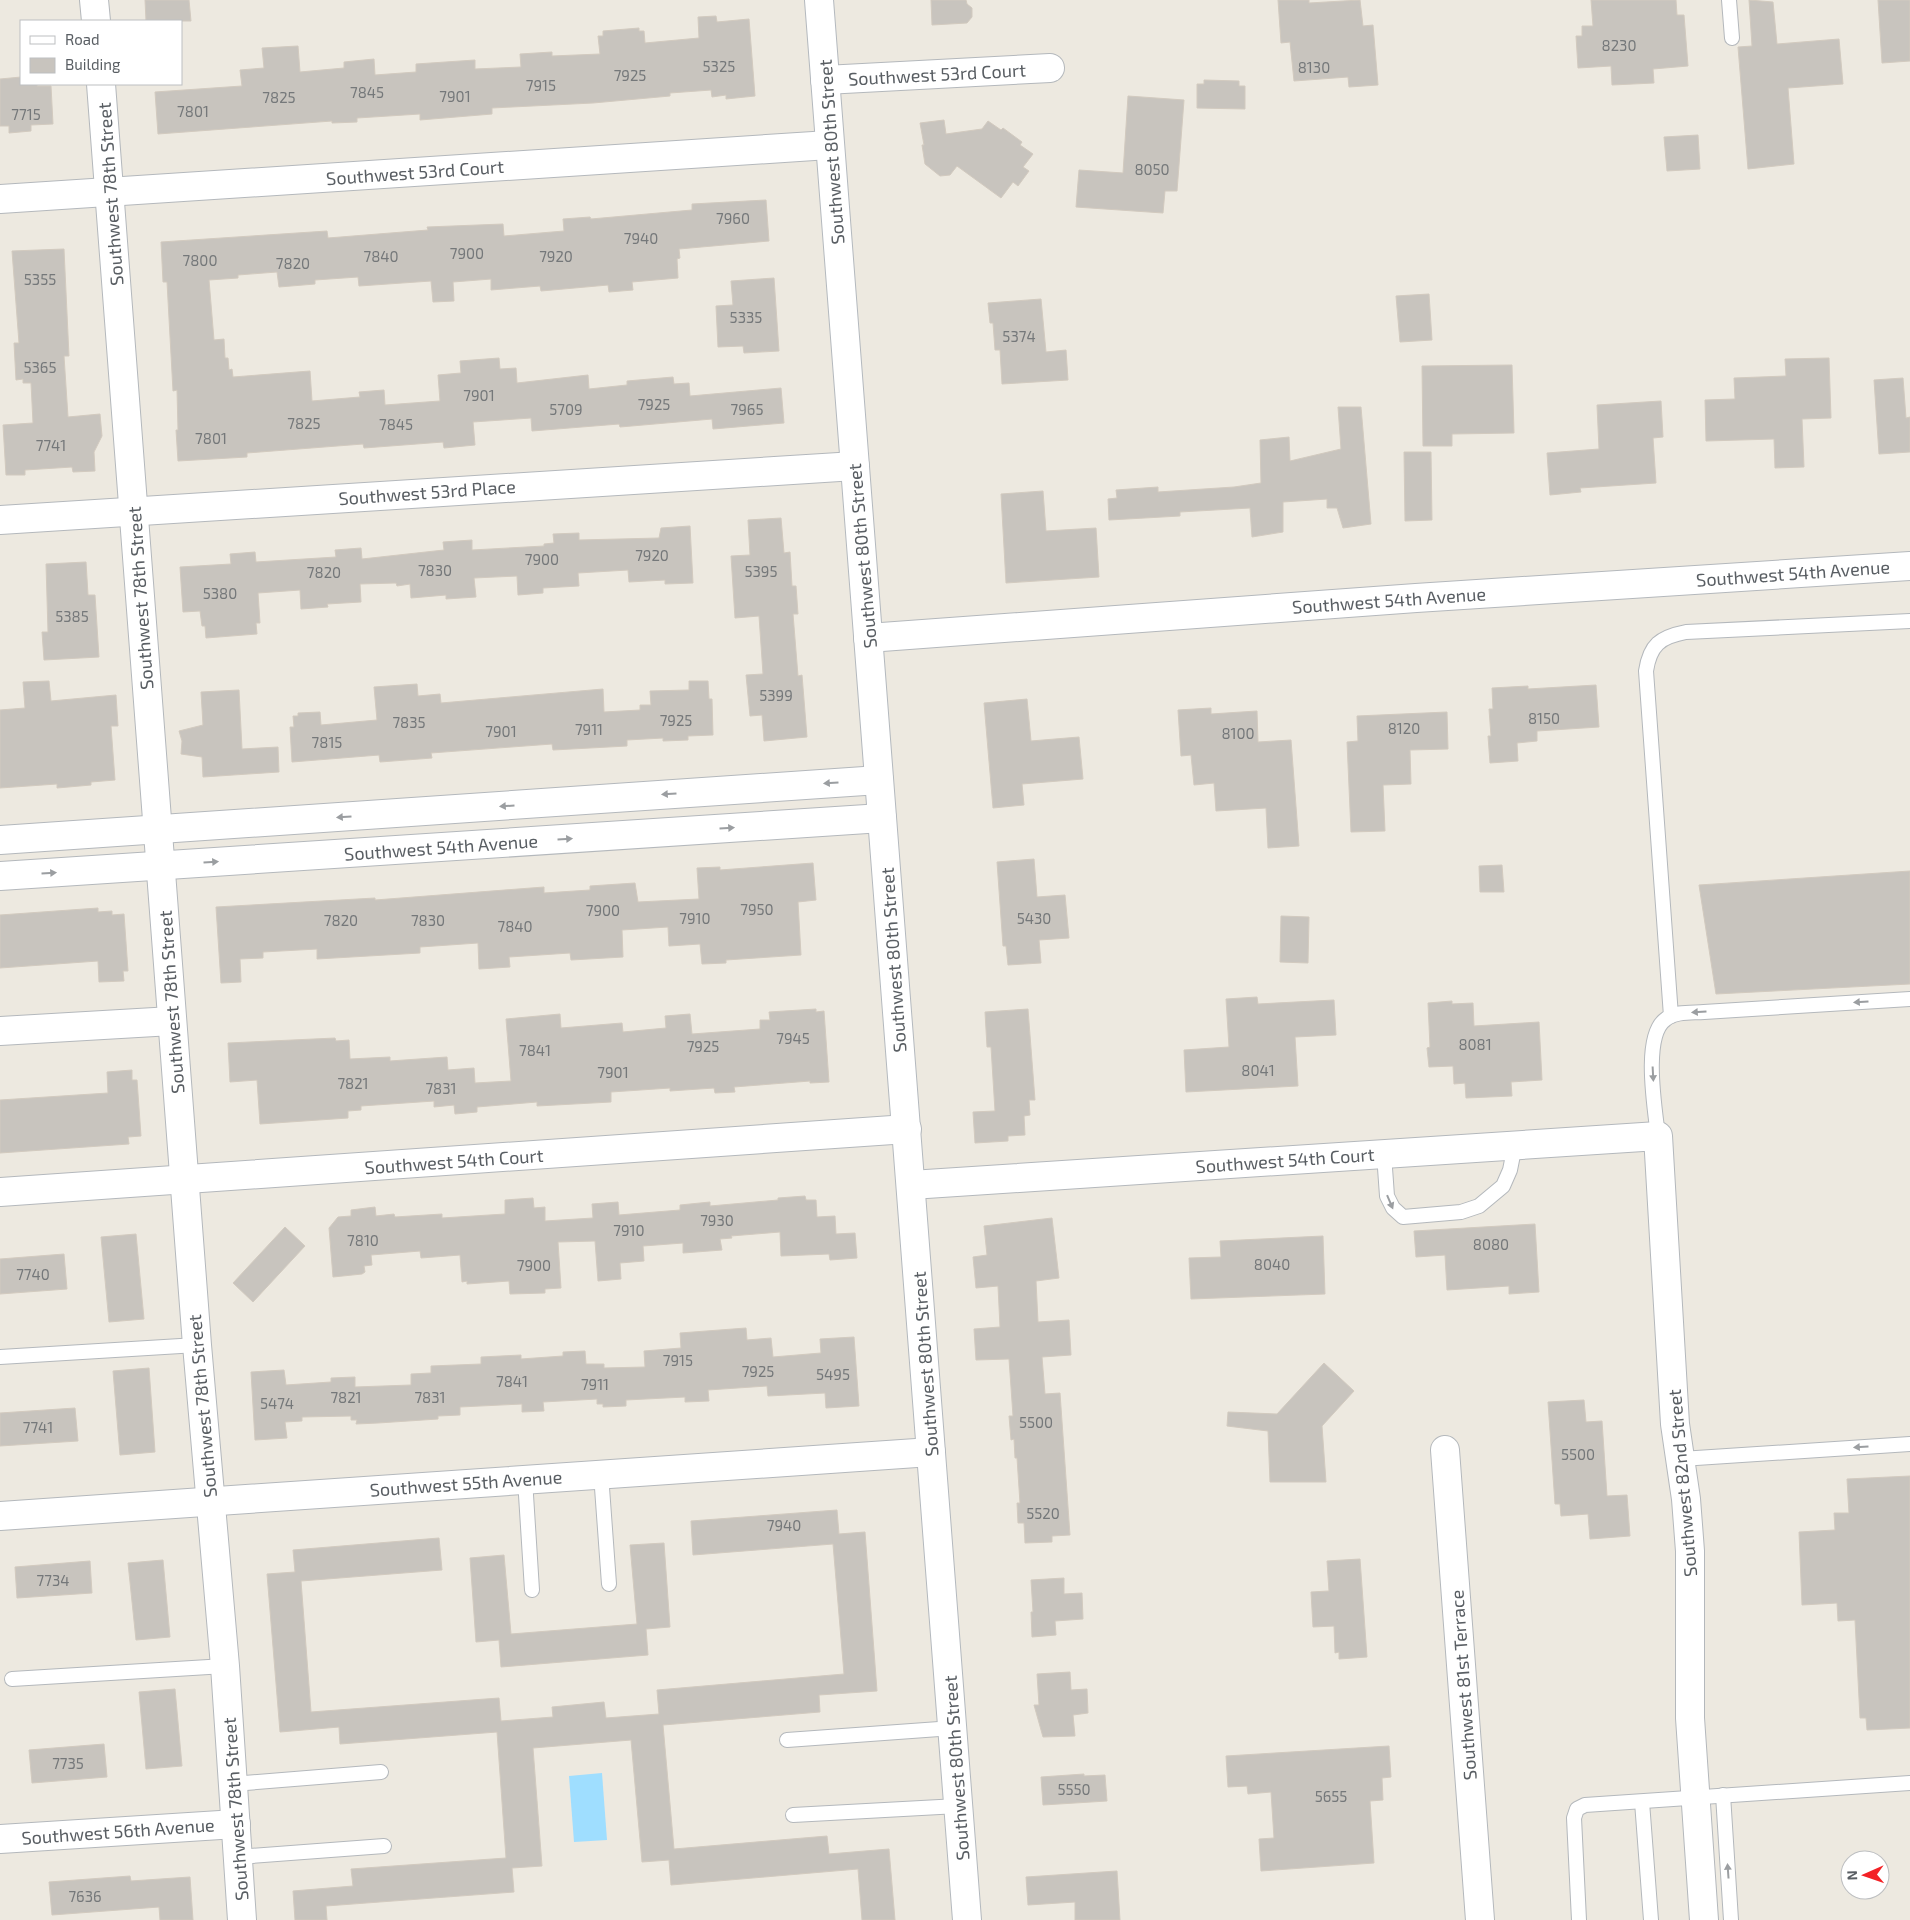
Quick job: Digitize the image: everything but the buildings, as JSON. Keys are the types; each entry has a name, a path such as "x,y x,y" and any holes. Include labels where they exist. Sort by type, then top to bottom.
{"street":[{"path":"94,0 96,20"},
{"name":"Southwest 80th Street","path":"819,0 967,1920"},
{"name":"Southwest 53rd Court","path":"825,80 1050,68"},
{"name":"Southwest 78th Street","path":"101,85 197,1346 225,1666 242,1920"},
{"name":"Southwest 53rd Court","path":"0,199 830,145"},
{"name":"Southwest 53rd Place","path":"0,520 854,466"},
{"name":"Southwest 54th Avenue","path":"868,638 1416,598 1910,566"},
{"name":"Southwest 54th Avenue","path":"0,840 879,780"},
{"name":"Southwest 54th Avenue","path":"0,876 882,818"},
{"path":"0,1030 172,1021"},
{"name":"Southwest 54th Court","path":"0,1192 907,1129"},
{"name":"Southwest 54th Court","path":"911,1185 1658,1136"},
{"name":"Southwest 82nd Street","path":"1658,1136 1675,1424 1681,1459 1690,1551 1689,1696 1704,1920"},
{"name":"Southwest 81st Terrace","path":"1445,1450 1480,1920"},
{"name":"Southwest 55th Avenue","path":"0,1516 931,1452"},
{"name":"Southwest 56th Avenue","path":"0,1839 236,1824"}],"lane":[{"path":"1729,0 1732,38"},
{"path":"1671,1016 1646,671 1649,655 1654,647 1663,639 1673,634 1686,632 1910,621"},
{"path":"1658,1136 1652,1044 1659,1026 1671,1016 1704,1012 1910,999"},
{"path":"1384,1154 1387,1196 1392,1208 1403,1217 1461,1212 1479,1206 1503,1186 1510,1170 1515,1145"},
{"path":"0,1357 197,1346"},
{"path":"1681,1459 1910,1444"},
{"path":"601,1474 609,1584"},
{"path":"525,1479 532,1590"},
{"path":"12,1679 225,1666"},
{"path":"787,1740 953,1728"},
{"path":"233,1784 381,1772"},
{"path":"1579,1920 1575,1813 1577,1809 1585,1805 1910,1783"},
{"path":"1723,1795 1731,1920"},
{"path":"1642,1802 1651,1920"},
{"path":"793,1815 958,1806"},
{"path":"238,1856 384,1846"}],"water":[{"path":"602,1773 607,1840 574,1842 569,1776"}]}
